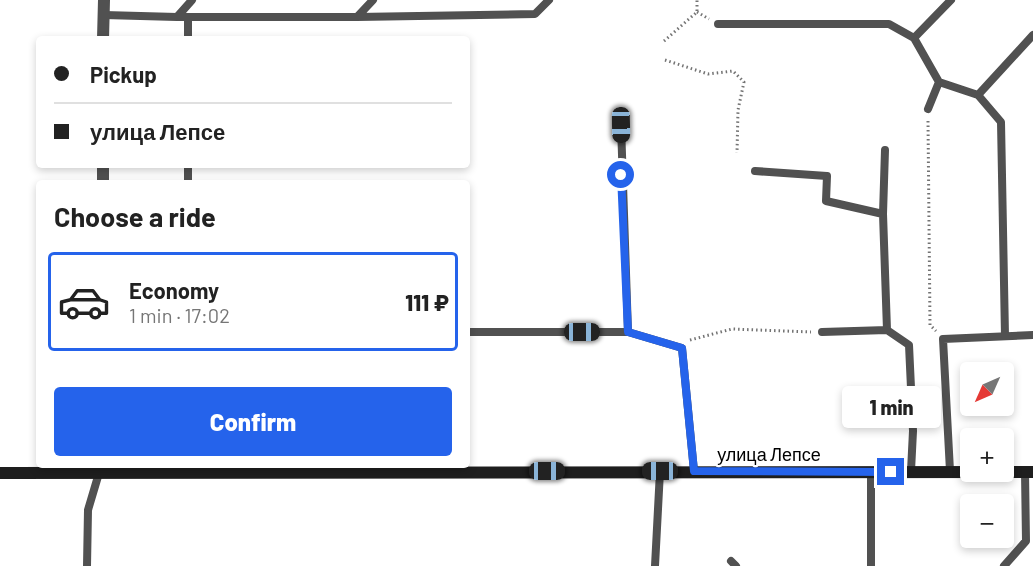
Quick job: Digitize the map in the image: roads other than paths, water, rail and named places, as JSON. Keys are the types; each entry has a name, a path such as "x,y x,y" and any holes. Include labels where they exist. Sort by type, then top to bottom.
{"main road":[{"name":"улица Лепсе","path":"0,473 100,469 411,468 1029,472"}],"street":[{"path":"104,0 104,36"}],"lane":[{"path":"177,17 192,0"},
{"path":"357,17 373,0"},
{"path":"104,15 357,17 535,14 549,0"},
{"path":"914,38 951,0"},
{"path":"188,17 188,36"},
{"path":"718,24 889,24 914,38 939,82 978,95 1001,122 1005,336"},
{"path":"978,95 1033,35"},
{"path":"928,109 939,82"},
{"path":"621,125 628,332"},
{"path":"885,150 882,214 887,330"},
{"path":"755,171 827,176 826,201 882,214"},
{"path":"822,332 887,330 909,345 913,431 911,471"},
{"path":"470,332 628,332 682,348 694,471"},
{"path":"950,471 943,339 1033,335"},
{"path":"87,566 88,510 100,469"},
{"path":"655,566 660,471"},
{"path":"871,472 871,566"},
{"path":"1004,566 1026,541 1029,472"},
{"path":"1026,541 1033,548"}]}
